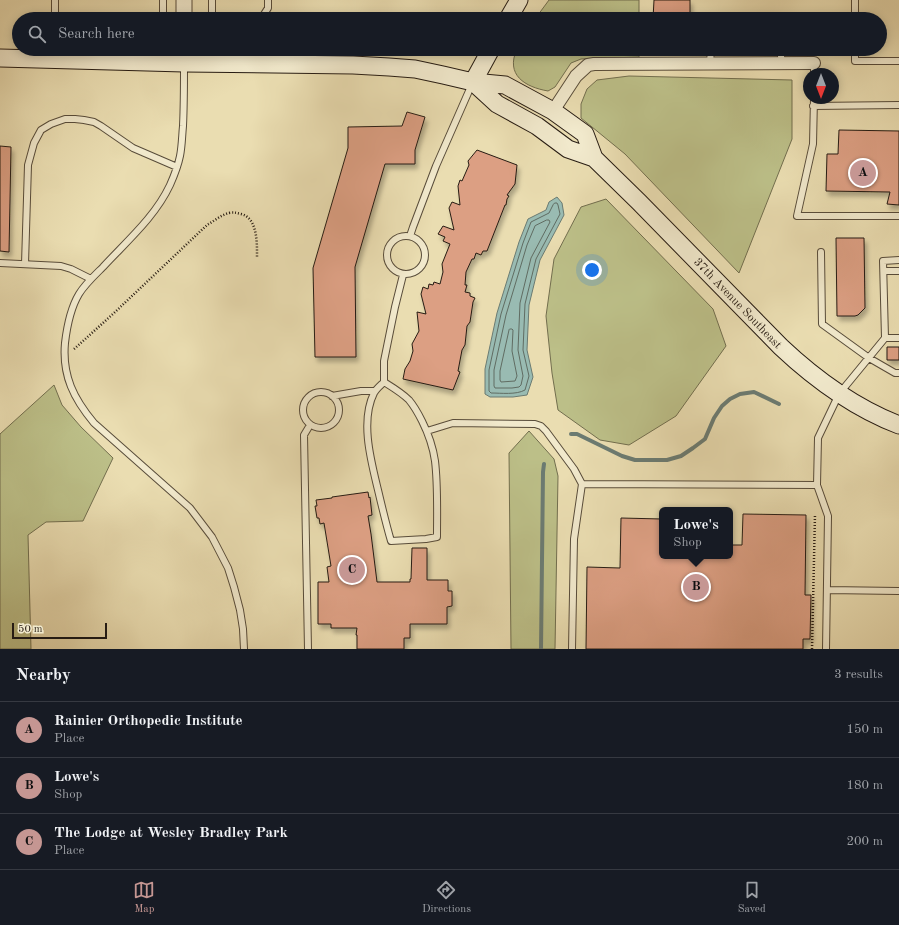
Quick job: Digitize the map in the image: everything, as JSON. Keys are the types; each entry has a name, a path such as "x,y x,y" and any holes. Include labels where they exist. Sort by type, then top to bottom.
{"main road":[{"path":"512,12 519,0"},
{"name":"37th Avenue Southeast","path":"0,58 82,56"},
{"name":"37th Avenue Southeast","path":"184,56 389,66 436,73 473,82 505,85 553,111 585,134 594,158 781,347 814,376 839,394 866,410 899,426"},
{"path":"473,82 487,56"},
{"name":"37th Avenue Southeast","path":"473,82 497,104 537,126 568,149 594,158"}],"street":[{"path":"184,0 184,12"},
{"path":"553,111 576,76 588,65 782,63 809,68"}],"lane":[{"path":"55,0 55,12"},
{"path":"163,0 163,12"},
{"path":"212,0 212,12"},
{"path":"265,12 268,8 268,0"},
{"path":"855,0 855,12"},
{"path":"184,56 182,140 177,167 170,185 151,215 79,293 69,317 64,350 68,377 73,393 86,414 94,423 190,508 220,551 228,568 240,610 244,649"},
{"path":"710,63 711,56"},
{"path":"781,56 782,63"},
{"path":"854,56 854,61 899,61"},
{"path":"410,236 436,166 473,82"},
{"path":"899,105 814,106 813,144 797,216 899,216"},
{"path":"25,264 28,165 34,142 41,130 51,124 65,119 75,118 94,122 133,148 177,167"},
{"path":"404,236 410,236 421,243 425,249 426,256 421,268 416,272 403,274 392,269 387,258 387,252 393,241 404,236"},
{"path":"821,252 822,324 869,358 895,373 899,373"},
{"path":"826,649 828,516 818,485 818,438 839,394 884,338 883,261 899,260"},
{"path":"0,263 61,266 71,269 91,279"},
{"path":"884,271 899,271"},
{"path":"384,382 408,399 417,411 427,431 435,461 437,537 391,541 376,481 368,438 368,414 370,402 374,391 384,382 384,361 403,274"},
{"path":"884,338 899,338"},
{"path":"332,396 361,391 374,391"},
{"path":"322,392 332,396 336,400 339,410 336,421 332,426 321,429 310,425 303,415 304,403 307,398 312,394 322,392"},
{"path":"427,431 454,423 535,424 541,426 546,431 574,470 582,484 574,539 572,649"},
{"path":"308,649 304,435 310,425"},
{"path":"582,484 818,485"},
{"path":"827,590 899,590"}],"path":[{"path":"65,358 207,225 221,216 235,212 245,215 253,222 257,240 257,258"},
{"path":"812,649 815,514"}],"green space":[{"path":"549,0 639,0 639,12 540,12"},
{"path":"515,56 639,56 581,59 571,63 555,87 548,91 525,83 519,78 515,73"},
{"path":"629,76 792,80 792,139 739,273 625,154 581,118 581,104 587,89 597,80"},
{"path":"606,199 713,309 726,346 676,416 629,445 600,440 558,410 552,373 546,316 554,259 581,207"},
{"path":"54,385 62,405 81,427 113,458 83,521 46,522 28,535 31,649 0,649 0,434"},
{"path":"529,431 554,459 558,476 555,649 511,649 509,453"}],"water":[{"path":"557,197 562,203 564,215 540,260 529,305 527,350 533,377 527,395 513,397 490,397 485,394 485,369 497,313 519,242 528,219 546,210 549,202"}],"building":[{"path":"654,0 690,0 690,12 653,12"},
{"path":"407,112 425,117 415,150 415,164 385,164 355,267 356,357 315,357 313,268 348,148 348,127 402,126"},
{"path":"839,130 899,131 899,205 887,204 890,192 826,191 827,154 838,154"},
{"path":"0,146 11,147 9,252 0,251"},
{"path":"477,150 517,165 515,184 507,195 509,196 506,205 487,251 483,251 481,255 476,253 466,272 465,285 467,285 465,292 470,293 470,296 475,298 470,322 467,326 465,345 462,350 458,371 460,372 453,390 403,379 405,369 410,361 413,351 412,344 419,331 417,312 426,314 421,294 423,287 428,289 429,284 433,285 434,282 440,284 443,272 442,264 450,244 443,241 445,237 438,234 443,226 454,230 449,208 452,202 460,205 458,186 460,180 462,181 469,165 468,161"},
{"path":"836,238 864,238 865,308 855,316 837,316"},
{"path":"887,347 899,347 899,360 887,360"},
{"path":"368,492 372,515 368,516 377,582 410,582 412,548 427,548 427,580 448,580 448,591 452,591 452,606 447,607 447,624 410,624 410,638 404,638 404,649 357,649 357,628 331,628 331,624 318,624 318,582 329,582 327,567 331,566 324,523 320,524 319,518 317,518 315,506 317,506 316,500"},
{"path":"743,514 806,515 805,595 811,595 810,639 803,639 803,649 586,649 587,567 620,568 621,518 659,519 659,559 733,559 733,545 742,545"}],"waterway":[{"path":"571,434 577,434 622,456 635,460 667,460 681,456 705,439 714,418 722,406 730,399 740,394 754,392 779,404"},
{"path":"541,649 544,464"}],"place":[{"name":"Rainier Orthopedic Institute","path":"863,173"},
{"name":"The Lodge at Wesley Bradley Park","path":"352,570"},
{"name":"Lowe's","path":"696,587"}]}
